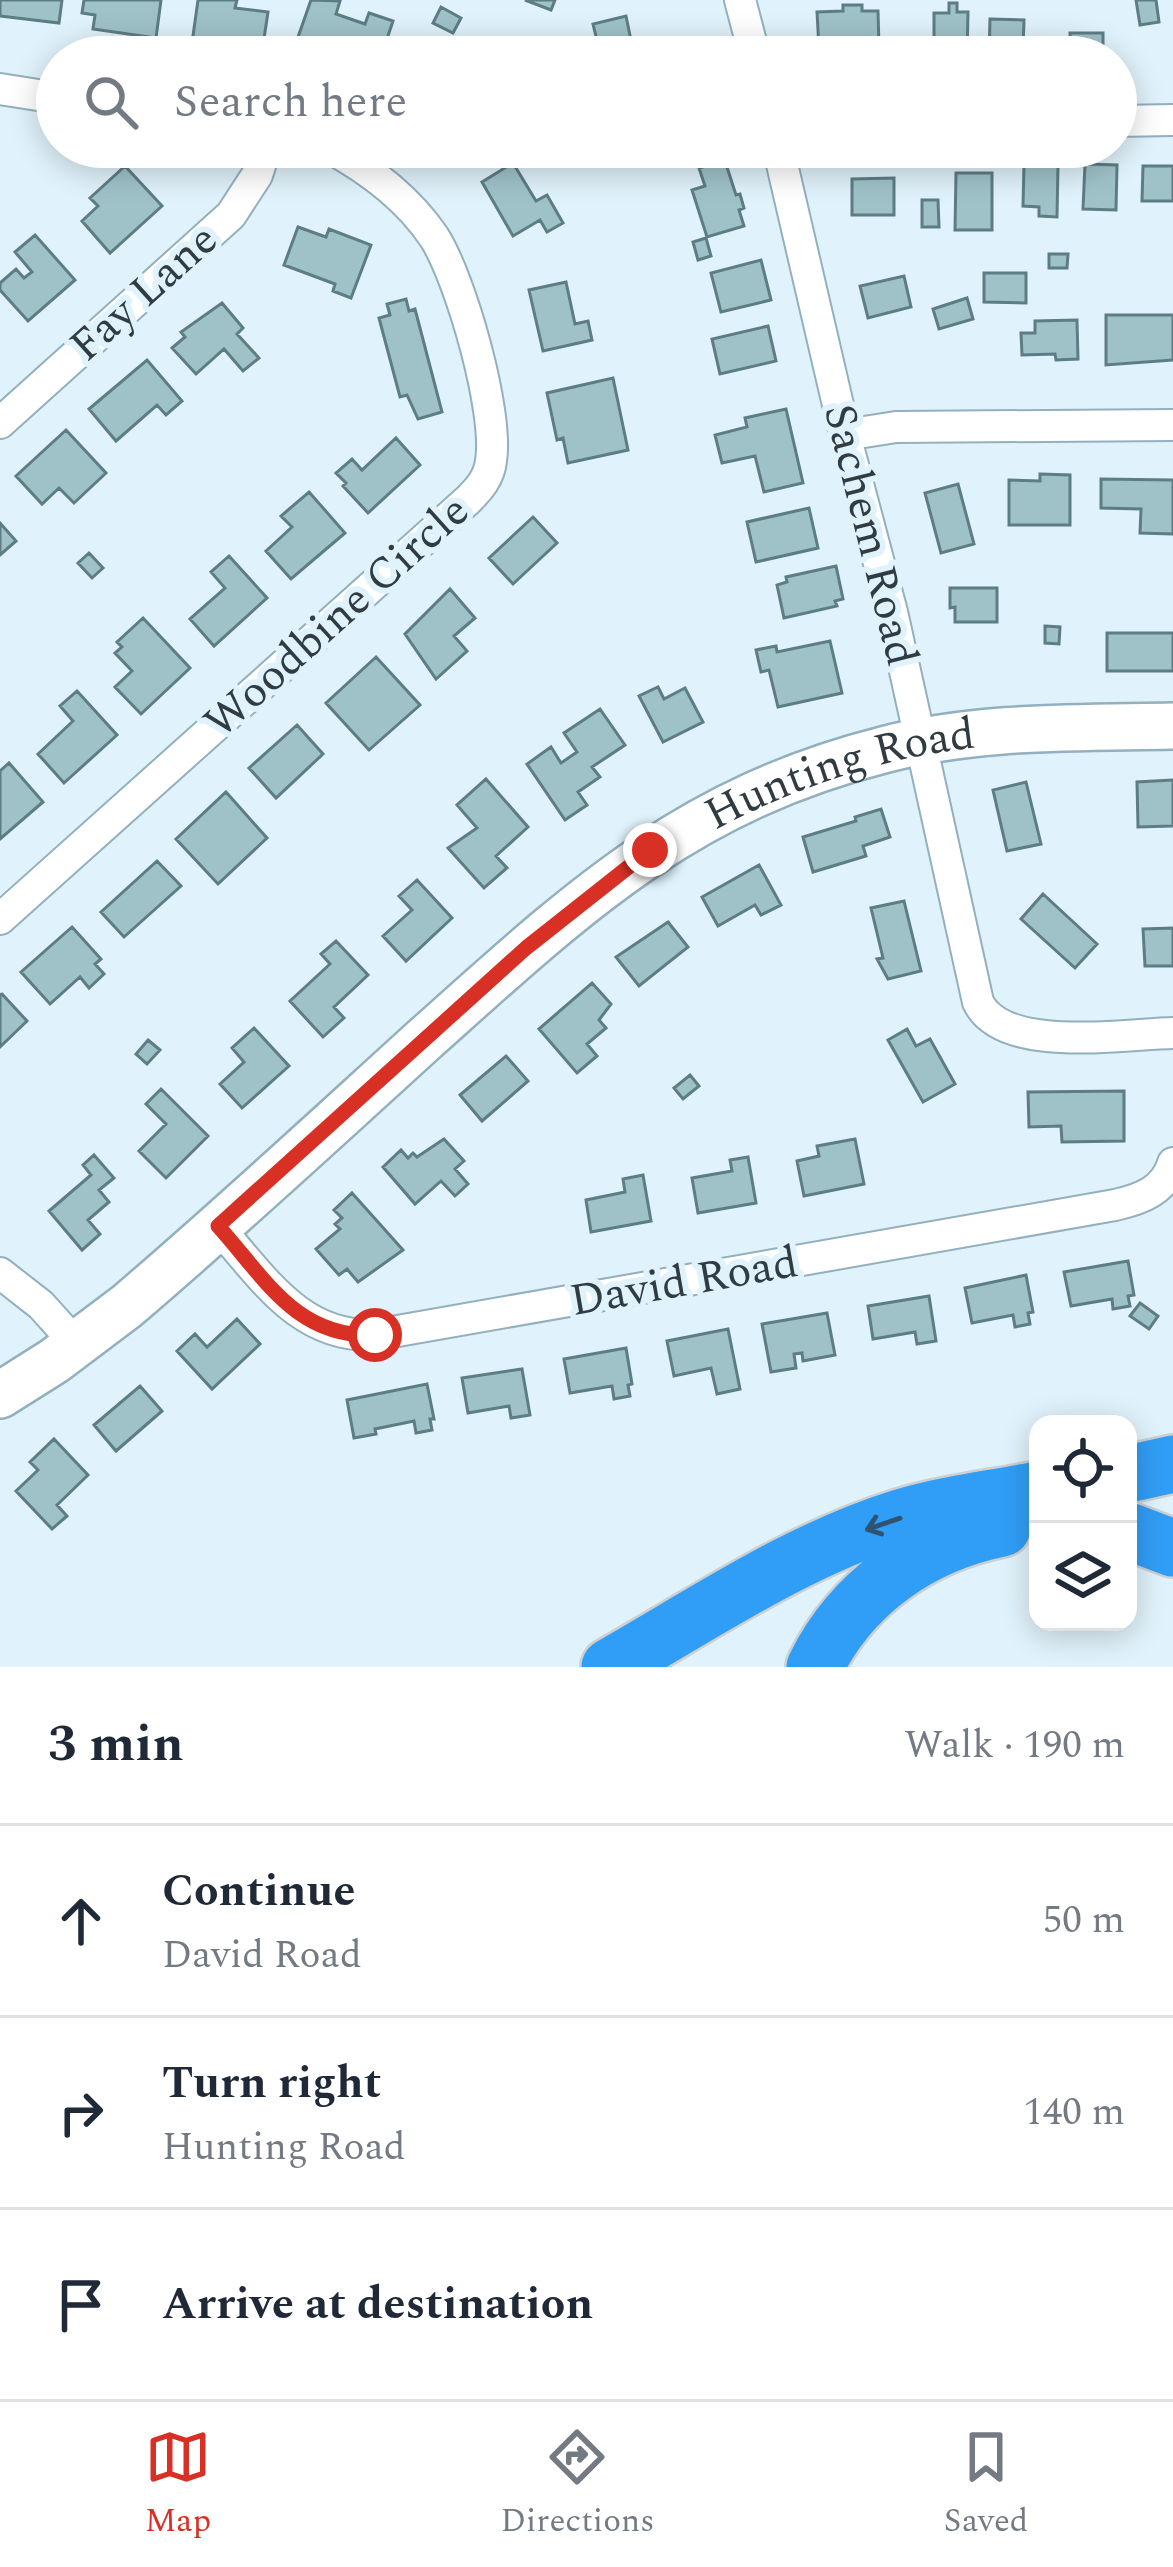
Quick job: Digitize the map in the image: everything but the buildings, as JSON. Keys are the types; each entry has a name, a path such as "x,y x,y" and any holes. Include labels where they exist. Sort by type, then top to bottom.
{"highway":[{"path":"1137,1472 1173,1464"},
{"path":"610,1667 777,1571 863,1531 905,1516 1029,1492"},
{"path":"815,1667 856,1606 905,1565 939,1546 975,1534 1029,1525"},
{"path":"1137,1535 1173,1549"}],"main road":[{"name":"Hunting Road","path":"0,1395 77,1345 218,1226 526,948 638,859 688,827 753,794 847,760 919,741 998,730 1173,726"}],"street":[{"path":"740,0 749,36"},
{"path":"0,89 36,95"},
{"path":"1137,121 1173,120"},
{"name":"Fay Lane","path":"0,423 231,214 259,168"},
{"name":"Woodbine Circle","path":"0,919 467,500 489,472 492,437 468,314 454,274 432,235 404,202 361,168"},
{"name":"Sachem Road","path":"783,168 982,1012 1010,1031 1032,1035 1173,1034"},
{"path":"845,435 896,427 1173,425"},
{"name":"David Road","path":"218,1226 299,1316 328,1330 375,1335 1115,1205 1155,1190 1173,1163"},
{"path":"0,1273 41,1305 77,1345"}],"route":[{"path":"375,1335 328,1330 299,1316 218,1226 526,948 650,850"}]}
